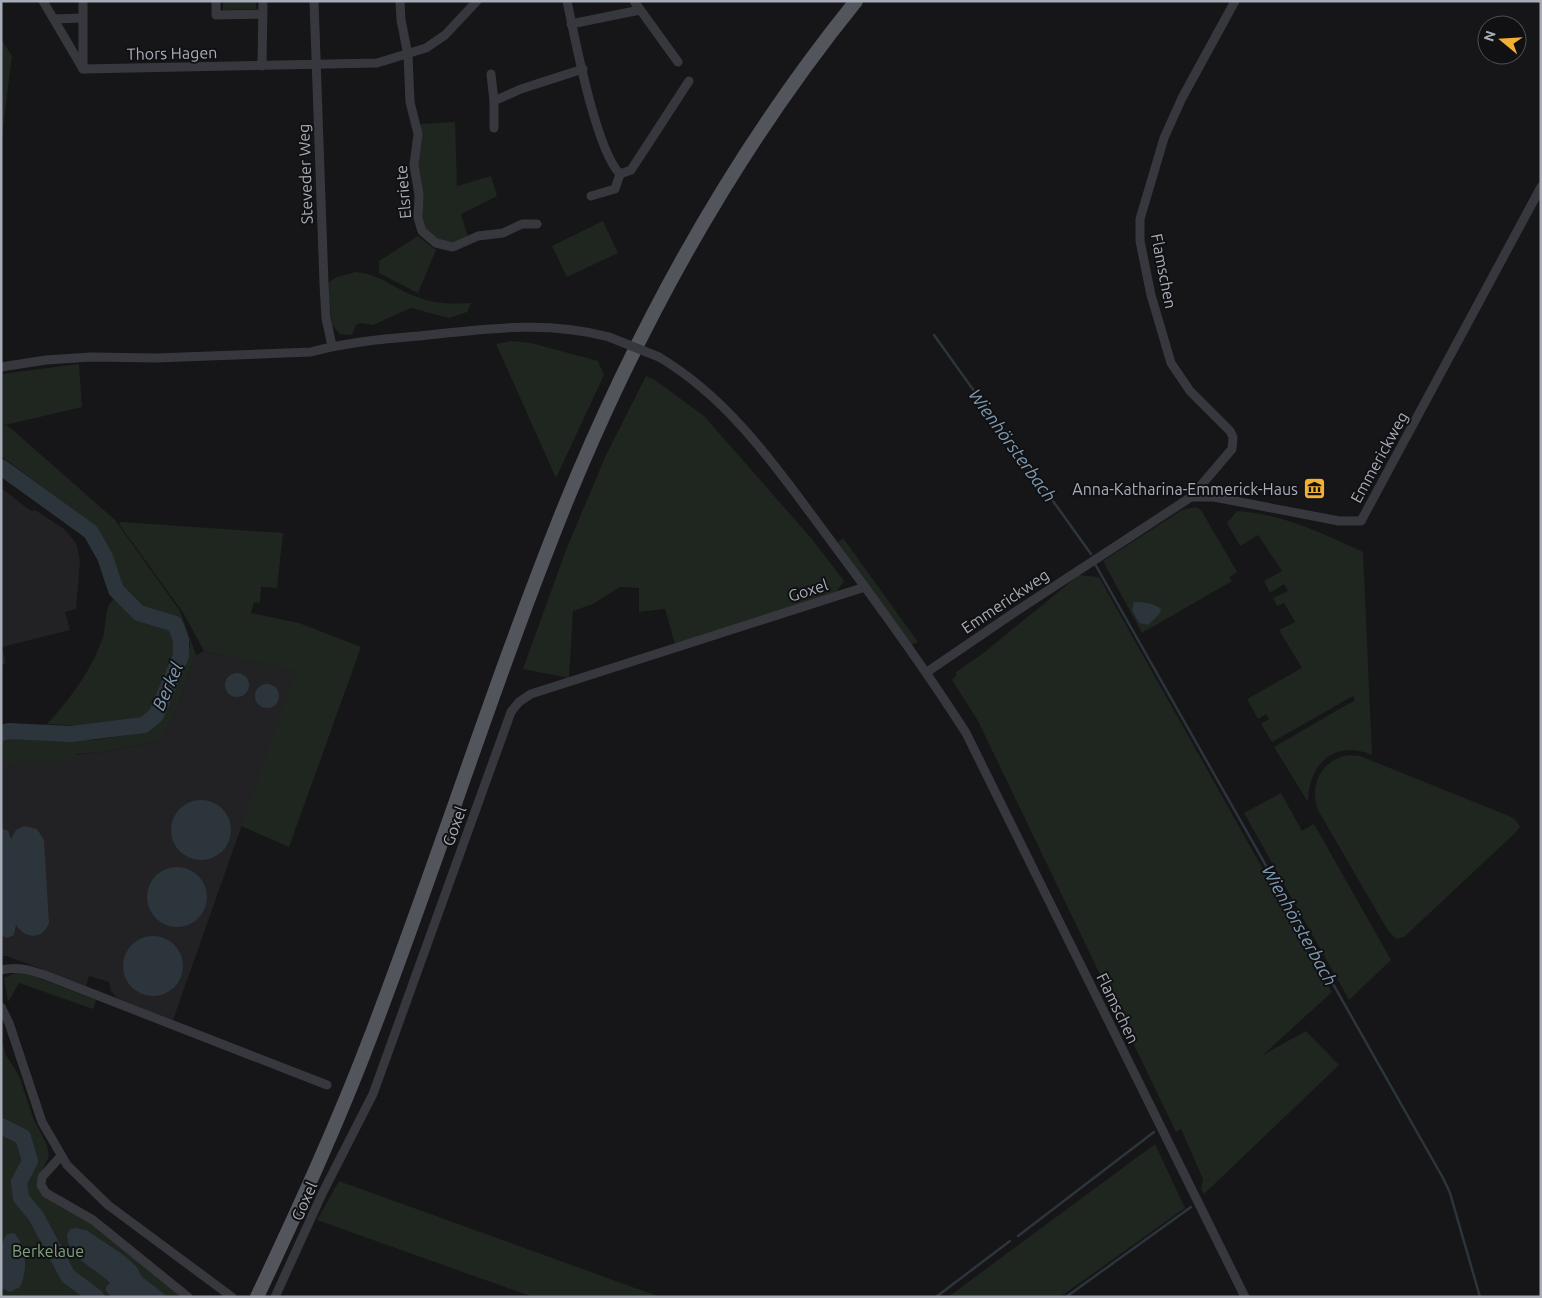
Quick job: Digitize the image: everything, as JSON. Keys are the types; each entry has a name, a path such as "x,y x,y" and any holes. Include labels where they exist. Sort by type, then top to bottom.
{"main road":[{"path":"257,1297 314,1175 368,1044 517,628 597,431 653,317 728,185 766,123 856,1"}],"street":[{"path":"43,1 83,69"},
{"path":"82,1 83,69"},
{"path":"216,1 216,15 263,14"},
{"path":"262,66 263,1"},
{"name":"Steveder Weg","path":"314,1 324,284 326,318 332,346"},
{"name":"Elsriete","path":"400,1 401,20 408,55 410,102 418,134 414,165 419,195 418,218 428,238 436,243 453,247 478,236 503,233 522,224 537,224"},
{"name":"Thors Hagen","path":"83,69 316,66 377,63 426,48 445,35 477,1"},
{"path":"566,1 592,107 613,166 620,174"},
{"path":"634,1 678,62"},
{"name":"Flamschen","path":"1191,497 1232,448 1233,437 1230,431 1190,391 1171,363 1151,295 1140,241 1140,219 1164,138 1182,98 1235,1"},
{"path":"571,24 640,10"},
{"path":"54,19 82,18"},
{"path":"494,101 521,89 583,69"},
{"path":"491,74 494,128"},
{"path":"620,174 631,170 689,81"},
{"path":"591,196 615,189 620,174"},
{"name":"Emmerickweg","path":"927,672 1022,606 1191,497 1214,497 1339,521 1360,521 1541,187"},
{"name":"Flamschen","path":"1,367 46,360 91,357 156,358 311,352 332,346 503,327 534,326 580,330 609,337 659,358 685,373 712,395 736,419 865,587 927,672 966,733 1245,1297"},
{"name":"Goxel","path":"275,1297 322,1194 373,1094 511,712 519,702 531,694 865,587"},
{"path":"1,970 12,967 45,975 274,1063 327,1086"},
{"path":"1,1007 11,1030 42,1122 61,1156 74,1174 108,1204 230,1295"},
{"path":"61,1156 42,1177 41,1185 46,1193 93,1220 188,1297"}],"shaded area":[{"path":"1,488 31,511 35,510 64,529 76,543 80,561 76,609 65,612 70,630 2,647 6,663 1,665"},
{"path":"1134,602 1155,605 1161,609 1160,613 1148,625 1139,623 1132,610"},
{"path":"204,651 296,672 173,1020 117,998 111,991 109,982 89,976 86,986 7,956 1,956 1,764 101,752 159,741 174,717 196,655"},
{"path":"237,673 246,676 249,685 246,694 237,697 228,694 225,685 228,676"},
{"path":"267,684 276,687 279,696 276,705 267,708 258,705 255,696 258,687"},
{"path":"201,800 218,805 226,813 231,830 226,847 218,855 201,860 184,855 176,847 171,830 176,813 184,805"},
{"path":"24,826 37,829 44,840 49,923 43,932 34,936 24,933 16,925 14,935 7,938 1,935 1,828 8,831 11,839 16,830"},
{"path":"177,867 194,872 202,880 207,897 202,914 194,922 177,927 160,922 152,914 147,897 152,880 160,872"},
{"path":"153,936 170,941 178,949 183,966 178,983 170,991 153,996 136,991 128,983 123,966 128,949 136,941"},
{"path":"71,1229 86,1230 122,1254 136,1266 142,1277 168,1297 112,1297 106,1291 106,1287 110,1283 83,1262 72,1250 67,1234"},
{"path":"14,1233 22,1245 25,1266 23,1281 20,1287 10,1292 1,1288 1,1245 7,1234"}],"green space":[{"path":"223,1 256,1 256,9 223,10"},
{"path":"1,39 12,56 2,136 1,136"},
{"path":"455,122 457,186 491,176 497,196 461,214 468,237 453,242 440,241 426,230 423,219 418,162 421,124"},
{"path":"603,221 618,253 567,277 552,246"},
{"path":"418,236 436,250 418,293 379,273 379,261"},
{"path":"356,272 374,276 408,294 430,301 471,303 467,312 449,318 411,308 373,325 360,323 356,325 352,335 340,334 332,325 328,283 337,277"},
{"path":"511,341 531,343 598,361 604,375 556,478 496,344"},
{"path":"79,364 82,407 1,426 1,374"},
{"path":"646,376 655,380 704,416 812,539 844,581 836,592 675,644 665,609 639,612 639,588 620,587 593,604 573,611 569,678 523,669 566,550 606,455"},
{"path":"7,425 115,520 180,611 196,655 174,717 159,741 101,752 77,754 73,760 1,764 1,741 14,737 94,740 149,732 166,710 178,678 184,671 190,645 188,635 175,617 141,608 118,581 112,557 96,527 1,456 1,427"},
{"path":"1196,507 1201,510 1237,572 1229,577 1232,581 1142,633 1103,561 1182,510"},
{"path":"1237,511 1270,516 1302,525 1363,552 1372,755 1346,750 1326,758 1318,766 1313,776 1309,788 1308,802 1274,747 1355,700 1353,696 1272,742 1261,724 1269,719 1266,714 1258,719 1247,699 1302,668 1279,630 1295,622 1284,603 1277,606 1273,598 1288,591 1284,584 1270,593 1264,581 1282,571 1258,535 1240,546 1227,523"},
{"path":"121,522 283,533 277,588 261,587 260,603 254,602 251,613 299,623 361,647 289,847 241,826 295,672 204,651 184,614 119,524"},
{"path":"843,538 918,642 911,645 838,542"},
{"path":"1079,575 1099,577 1332,992 1263,1055 1306,1031 1339,1065 1204,1194 1201,1189 1203,1179 1181,1129 1176,1132 978,721 952,680 957,675 955,673 986,651"},
{"path":"116,598 122,606 136,617 166,628 174,633 177,651 149,713 138,720 113,726 47,724 72,694 87,672 103,637 107,610"},
{"path":"1348,755 1360,756 1514,818 1520,827 1404,937 1396,939 1387,929 1318,810 1315,791 1320,775 1331,762"},
{"path":"1281,793 1302,831 1314,824 1391,960 1349,1000 1244,813"},
{"path":"20,971 96,1000 93,1009 19,983 8,1002 4,978"},
{"name":"Berkelaue","path":"1,1038 6,1055 19,1076 33,1118 47,1145 49,1156 36,1183 42,1193 96,1226 184,1297 1,1297"},
{"path":"1155,1144 1185,1208 1060,1297 948,1297"},
{"path":"339,1181 660,1297 533,1297 317,1220"}],"waterway":[{"name":"Wienhörsterbach","path":"934,335 1091,554"},
{"name":"Berkel","path":"1,467 91,532 105,557 116,590 139,613 175,624 181,640 181,656 156,715 144,725 71,734 9,731 1,733"},
{"name":"Wienhörsterbach","path":"1095,564 1443,1178 1450,1193 1480,1297"},
{"name":"Berkel","path":"1,1126 23,1137 30,1161 19,1182 21,1198 36,1216 68,1276 96,1297"},
{"path":"1018,1236 1154,1132"},
{"path":"1066,1297 1191,1207"},
{"path":"936,1297 1010,1241"}],"place":[{"name":"Anna-Katharina-Emmerick-Haus","path":"1314,489"}]}
